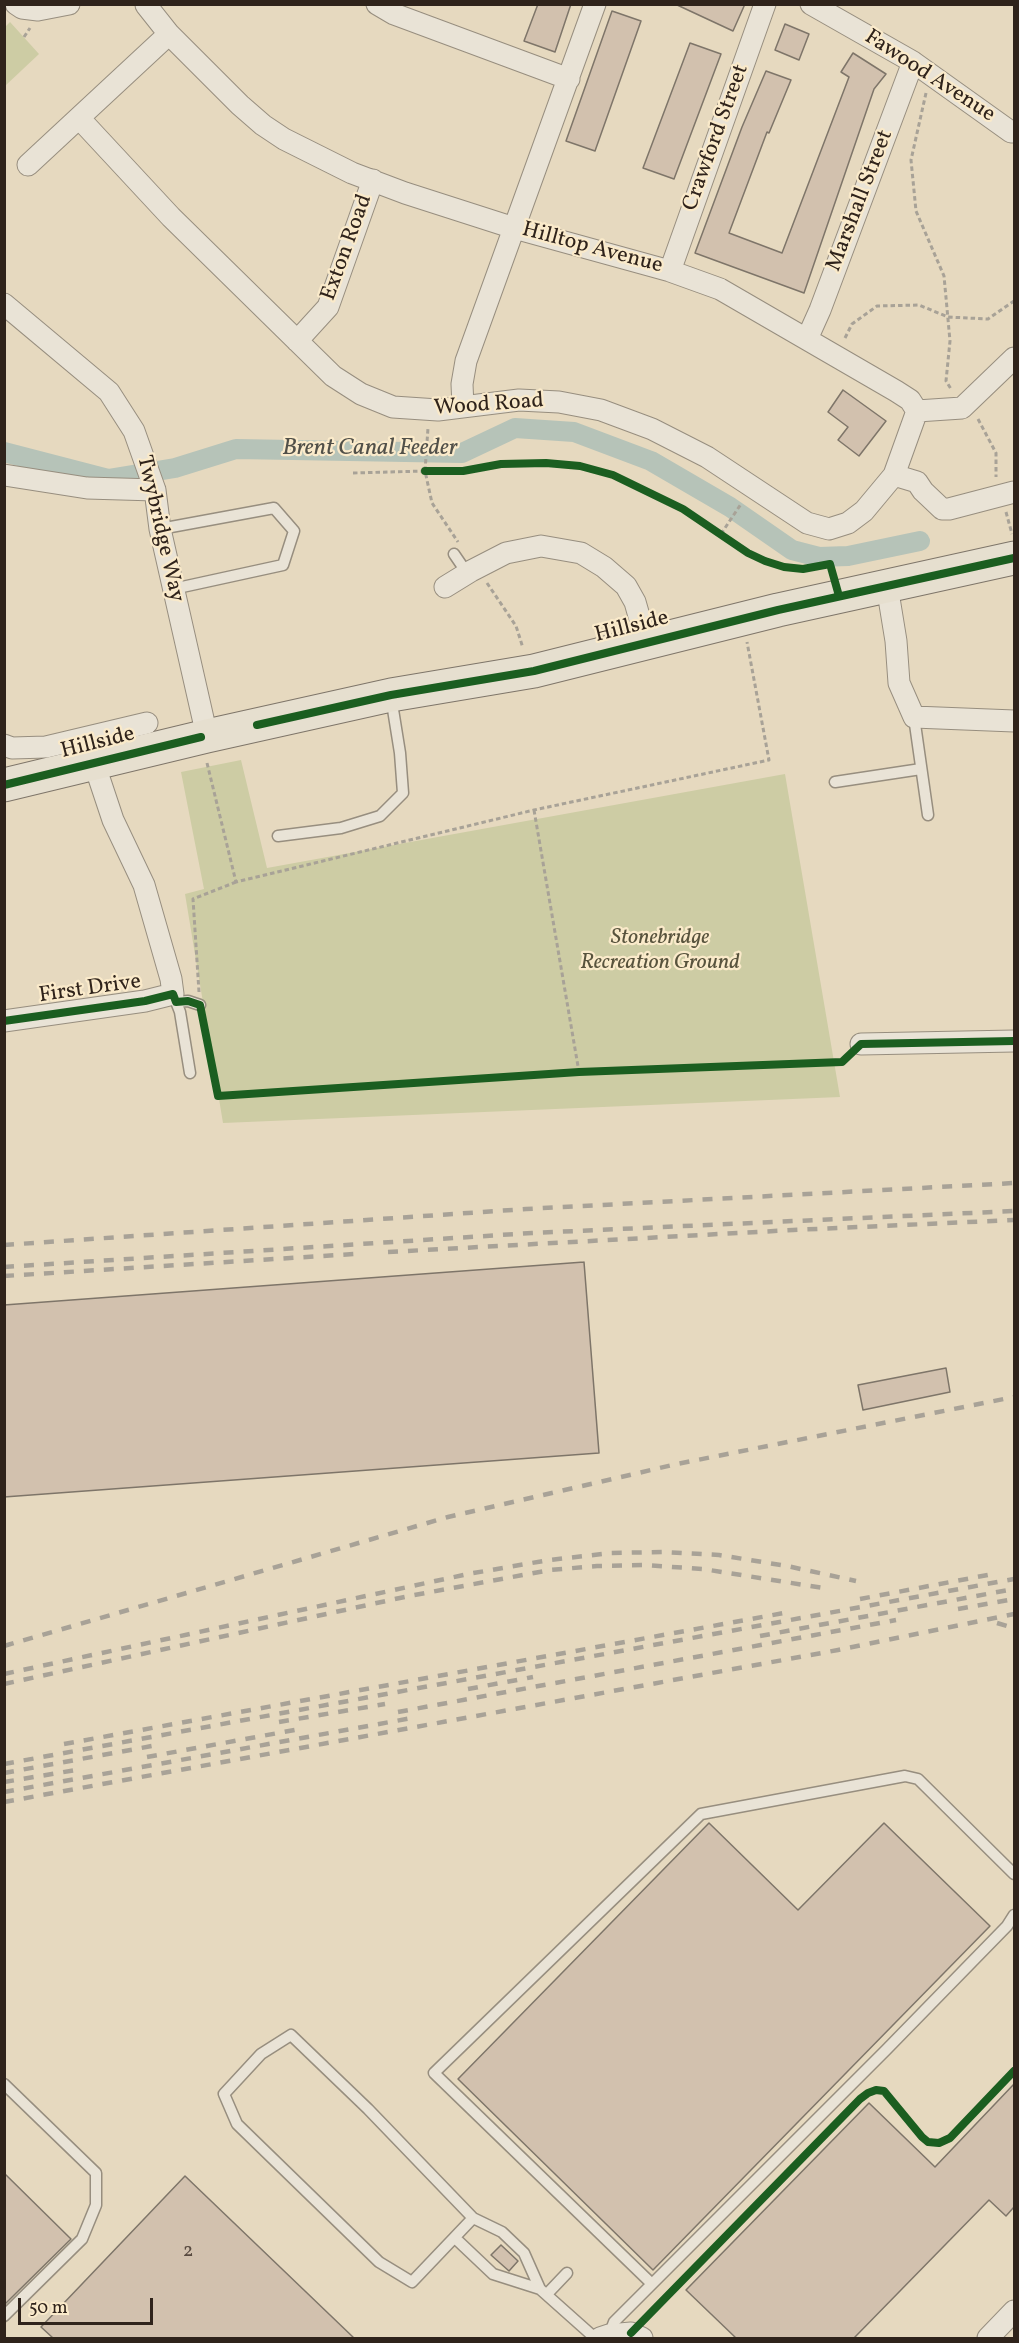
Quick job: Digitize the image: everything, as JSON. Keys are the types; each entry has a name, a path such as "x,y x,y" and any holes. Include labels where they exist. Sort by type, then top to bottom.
{"main road":[{"name":"Hillside","path":"4,785 94,763 207,749 391,695 534,671 887,586 1014,547"}],"street":[{"path":"16,4 22,8 38,10 69,4"},
{"path":"377,4 394,15 569,79"},
{"path":"463,407 462,384 466,361 595,4"},
{"name":"Crawford Street","path":"670,270 765,4"},
{"name":"Hilltop Avenue","path":"145,5 169,34 263,125 284,139 352,173 405,193 514,228 670,270 720,289 910,400 917,411"},
{"name":"Fawood Avenue","path":"811,5 913,62 1014,132"},
{"path":"28,165 169,34"},
{"name":"Marshall Street","path":"807,339 913,62"},
{"name":"Wood Road","path":"79,118 171,217 333,376 361,394 393,407 438,411 519,400 559,402 601,410 652,429 707,457 807,523 829,529 848,523 864,511 894,475 917,411"},
{"name":"Exton Road","path":"297,341 328,307 373,180"},
{"name":"Twybridge Way","path":"4,304 108,393 134,431 150,478 207,749"},
{"path":"917,411 962,408 1014,358"},
{"path":"894,475 917,482 942,509 1008,494"},
{"path":"4,476 87,488 150,478"},
{"path":"445,587 506,553 541,546 581,553 604,567 626,586 635,602 646,644"},
{"path":"887,586 896,641 899,683 914,717 1014,721"},
{"path":"4,745 12,748 46,747 147,723"},
{"name":"First Drive","path":"4,1021 174,998 171,979 144,885 113,820 94,763"},
{"path":"861,1044 1014,1041"},
{"path":"988,2338 1014,2311"},
{"path":"601,2337 631,2333 642,2338"}],"lane":[{"path":"160,529 274,508 294,531 283,565 173,589"},
{"path":"454,554 469,572"},
{"path":"278,836 341,828 380,816 403,793 400,753 391,695"},
{"path":"914,717 928,815"},
{"path":"835,782 921,769"},
{"path":"174,998 200,1005"},
{"name":"First Drive","path":"174,998 180,1012 190,1073"},
{"path":"652,2284 434,2073 700,1814 905,1776 918,1779 1014,1874"},
{"path":"455,2238 494,2274 543,2291 601,2337 886,2050 1014,1915"},
{"path":"473,2218 412,2282 379,2262 237,2124 224,2094 261,2054 291,2035 368,2109 473,2218 502,2232 524,2253 543,2291"},
{"path":"4,2084 96,2173 96,2205 82,2239 4,2316"},
{"path":"543,2291 567,2273"}],"path":[{"path":"931,74 910,160 916,211 944,276 950,341 946,381"},
{"path":"836,356 852,324 877,306 919,305 948,317 988,319 1014,301"},
{"path":"962,408 974,412 996,453 995,471 1008,494 1014,547"},
{"path":"427,443 425,468 432,503 445,522"},
{"path":"353,472 425,468 435,471"},
{"path":"721,534 741,504"},
{"path":"711,528 730,540"},
{"path":"469,572 483,576 516,626 524,649"},
{"path":"200,1005 193,899 236,882 534,810 769,760 746,637"},
{"path":"207,749 236,882"},
{"path":"534,810 579,1072"},
{"path":"567,1073 591,1071"}],"green space":[{"path":"10,22 39,54 5,86 5,27"},
{"name":"Stonebridge Recreation Ground","path":"241,760 267,868 785,774 840,1097 223,1123 185,894 204,889 181,772"}],"building":[{"path":"538,4 571,4 555,52 524,41"},
{"path":"675,4 745,4 733,31"},
{"path":"612,11 641,21 595,151 566,141"},
{"path":"785,24 809,34 799,60 775,50"},
{"path":"690,43 721,54 674,179 643,168"},
{"path":"853,53 886,74 874,89 804,293 695,253 742,127 766,71 791,80 769,133 767,132 729,233 782,253 849,77 841,72"},
{"path":"843,390 886,421 859,456 838,440 848,427 828,412"},
{"path":"584,1262 599,1453 4,1497 4,1305"},
{"path":"946,1368 950,1392 863,1410 858,1385"},
{"path":"709,1823 798,1910 884,1823 990,1926 653,2270 458,2079"},
{"path":"1014,2084 1014,2207 1006,2216 989,2200 854,2338 736,2338 686,2290 869,2103 935,2167"},
{"path":"4,2173 71,2239 4,2305"},
{"path":"185,2176 354,2338 53,2338 41,2327"},
{"path":"501,2245 518,2261 509,2271 491,2255"}],"waterway":[{"name":"Brent Canal Feeder","path":"4,452 108,479 175,468 236,449 462,453 515,428 574,432 651,461 730,507 792,550 819,557 848,556 920,541"}],"railway":[{"path":"4,1245 526,1209 1014,1183"},
{"path":"4,1267 532,1233 1014,1211"},
{"path":"388,1252 1014,1220"},
{"path":"4,1276 355,1254"},
{"path":"4,1646 448,1517 677,1464 1014,1397"},
{"path":"4,1674 468,1574 549,1560 611,1553 664,1552 719,1555 787,1566 856,1581"},
{"path":"4,1684 409,1596 550,1570 644,1565 703,1569 823,1588"},
{"path":"860,1599 993,1574"},
{"path":"4,1764 1014,1579"},
{"path":"760,1636 1014,1589"},
{"path":"958,1609 1014,1599"},
{"path":"64,1744 784,1613"},
{"path":"4,1802 838,1650 1014,1614"},
{"path":"398,1712 896,1620"},
{"path":"997,1623 1014,1628"},
{"path":"468,1689 533,1677"},
{"path":"279,1722 385,1704"},
{"path":"4,1792 412,1718"},
{"path":"147,1757 300,1729"},
{"path":"4,1773 152,1746"},
{"path":"4,1782 82,1769"}],"cycle path":[{"path":"425,471 463,471 501,464 546,463 580,466 613,475 683,509 748,553 765,561 784,567 803,569 830,564 839,596"},
{"path":"257,725 391,695 534,671 778,610 1014,558"},
{"path":"4,785 201,737"},
{"path":"4,1021 145,1001 173,994 176,1002 188,1001 200,1005 218,1096 579,1072 842,1062 861,1044 1014,1041"},
{"path":"631,2333 868,2093 876,2090 884,2091 922,2137 928,2142 939,2143 950,2138 1014,2071"}]}
